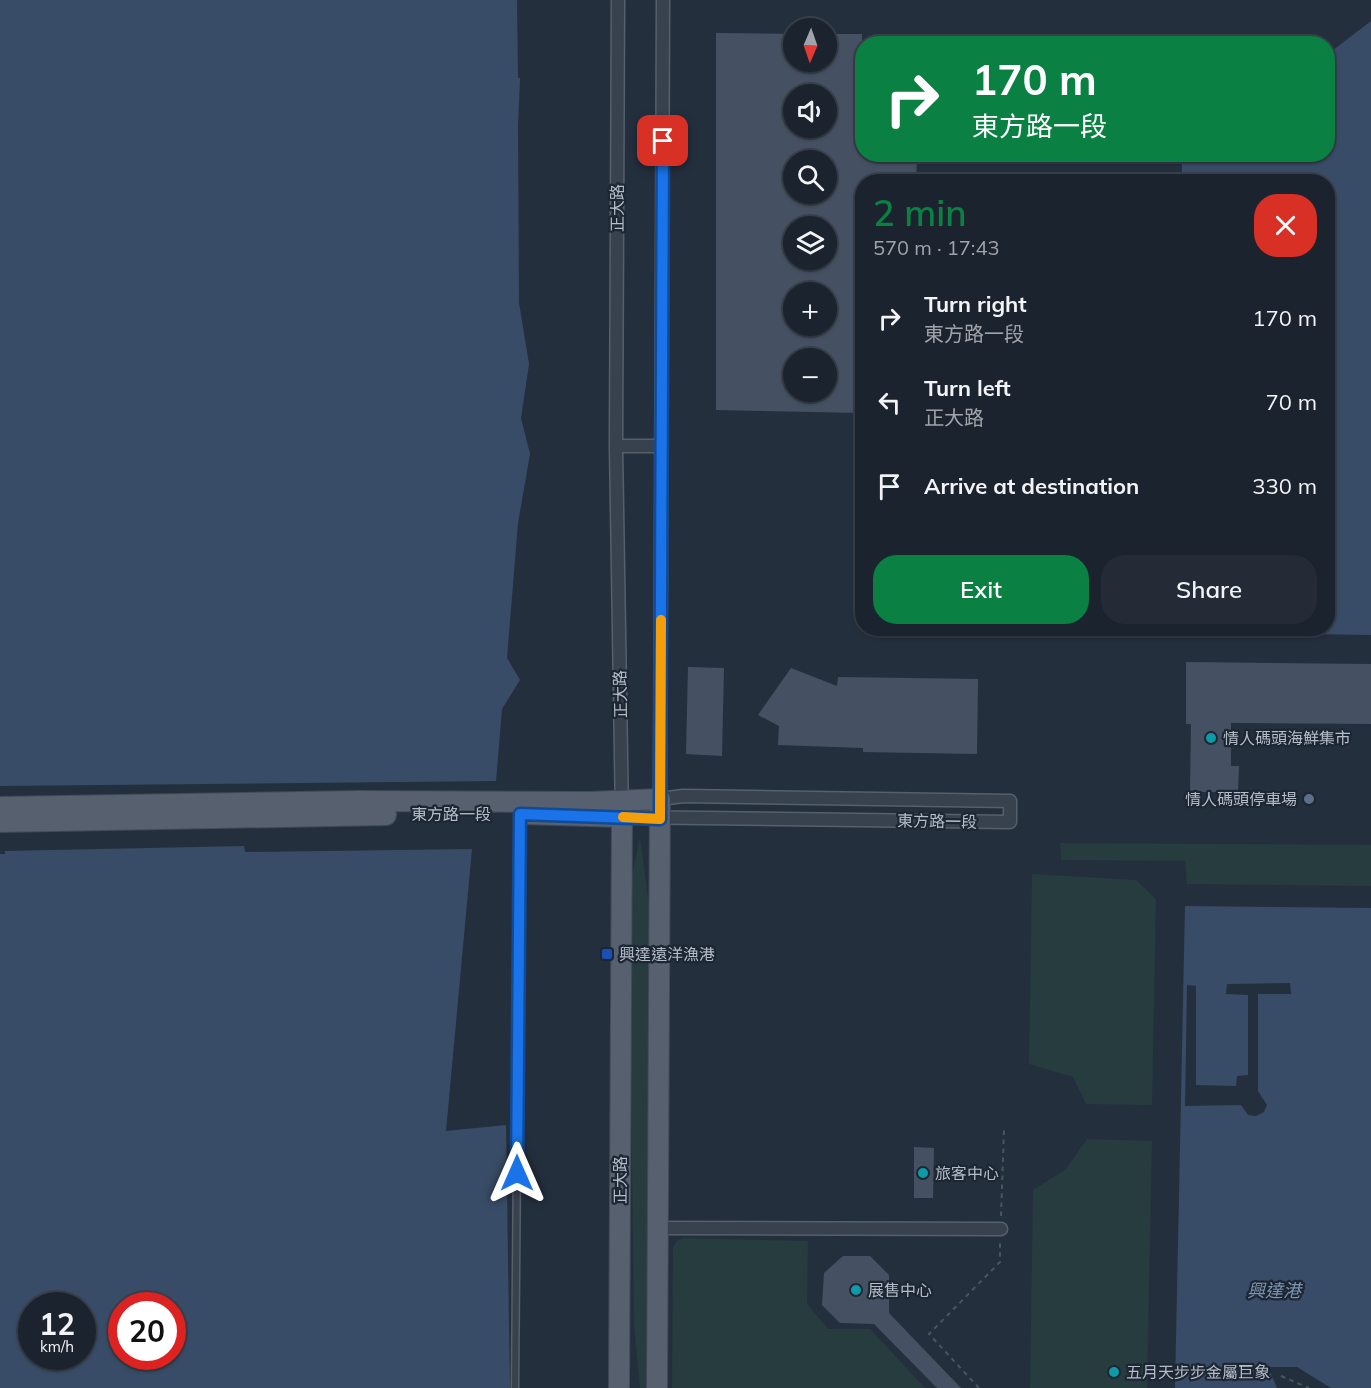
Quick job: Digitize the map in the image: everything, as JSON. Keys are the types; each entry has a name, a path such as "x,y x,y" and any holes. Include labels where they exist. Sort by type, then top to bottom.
{"main road":[{"name":"東方路一段","path":"0,822 520,814 622,809 660,799"},
{"path":"657,1388 660,799"},
{"name":"東方路一段","path":"0,807 358,801 622,809"},
{"name":"正大路","path":"619,1388 622,809"}],"street":[{"name":"正大路","path":"618,0 616,446 622,809"},
{"path":"660,799 663,0"},
{"path":"616,446 662,446"},
{"name":"東方路一段","path":"622,809 660,819 1010,822 1010,801 683,796 660,799"},
{"path":"657,1228 1001,1229"}],"lane":[{"path":"515,1388 520,814"}],"path":[{"path":"929,1334 979,1388"},
{"path":"1281,1376 1310,1388"}],"green space":[{"path":"640,837 652,928 647,1388 640,1388 634,1325 629,917 632,876"},
{"path":"1060,843 1371,845 1371,886 1187,884 1185,861 1061,860"},
{"path":"1032,874 1136,880 1156,899 1152,1105 1086,1104 1073,1077 1029,1064"},
{"path":"1087,1139 1152,1141 1147,1388 1030,1388 1033,1190 1066,1169"},
{"path":"683,1238 808,1241 807,1304 828,1329 870,1329 925,1388 672,1388 673,1247"}],"water":[{"path":"0,0 517,0 518,78 520,78 519,303 529,364 521,418 530,454 518,523 507,658 520,680 502,709 496,781 0,786"},
{"path":"1371,21 1371,635 1335,634 1335,174 1182,174 1183,162 1335,162 1335,49"},
{"path":"244,846 245,852 472,849 446,1131 506,1125 510,1388 0,1388 0,854 5,854 5,851"},
{"name":"興達港","path":"1185,906 1371,908 1371,1388 1175,1388"}],"pier":[{"path":"1290,983 1291,994 1258,994 1258,1091 1267,1105 1264,1112 1256,1116 1248,1115 1241,1105 1185,1106 1187,985 1196,986 1196,1085 1236,1086 1237,1076 1248,1075 1248,995 1226,994 1227,984"},
{"path":"1268,1367 1297,1367 1331,1388 1277,1388"}],"building":[{"path":"716,33 783,34 783,72 837,72 837,34 862,34 862,36 855,36 855,162 917,162 916,174 855,174 855,413 716,410"},
{"name":"情人碼頭海鮮集市","path":"1186,662 1371,664 1371,724 1231,723 1231,766 1239,766 1238,792 1190,792 1191,724 1186,724"},
{"path":"688,667 724,668 722,756 686,754"},
{"path":"791,668 837,686 838,677 978,679 977,754 863,752 863,748 778,745 779,726 758,715"},
{"name":"旅客中心","path":"914,1147 934,1148 933,1198 914,1198"},
{"name":"展售中心","path":"843,1256 870,1256 889,1275 889,1313 961,1388 937,1388 874,1324 840,1323 822,1305 824,1273"}],"slow traffic":[{"path":"623,817 660,819 661,620"}],"place":[{"name":"情人碼頭海鮮集市","path":"1211,738"},
{"name":"情人碼頭停車場","path":"1309,799"},
{"name":"興達遠洋漁港","path":"607,954"},
{"name":"旅客中心","path":"923,1173"},
{"name":"展售中心","path":"856,1290"},
{"name":"五月天步步金屬巨象","path":"1114,1372"}],"route":[{"path":"517,1173 520,814 660,819 663,141"}]}
